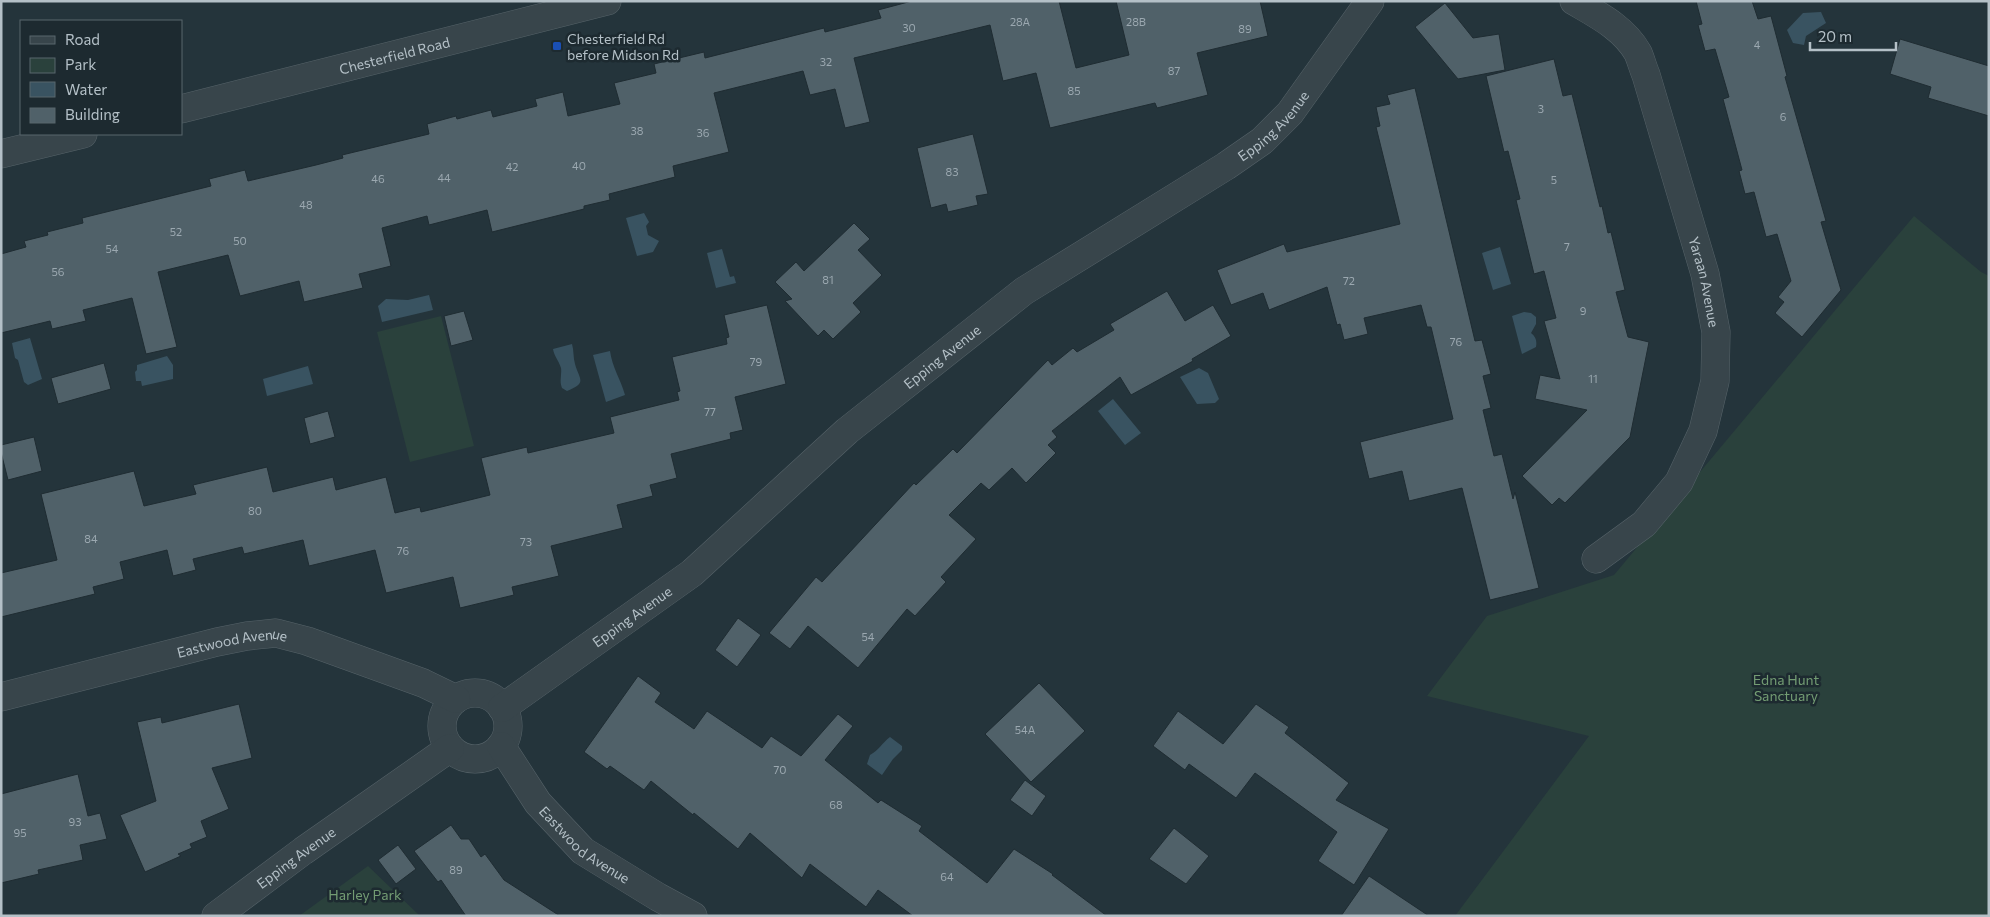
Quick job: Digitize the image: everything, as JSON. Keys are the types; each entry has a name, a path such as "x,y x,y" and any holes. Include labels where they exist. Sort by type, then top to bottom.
{"street":[{"name":"Chesterfield Road","path":"182,109 607,1"},
{"name":"Epping Avenue","path":"502,708 692,573 847,432 1024,291 1226,166 1262,141 1290,113 1370,1"},
{"name":"Yaraan Avenue","path":"1574,1 1608,21 1637,52 1646,75 1704,274 1716,332 1715,381 1703,430 1679,482 1644,524 1596,559"},
{"path":"1,154 79,135"},
{"name":"Eastwood Avenue","path":"1,697 217,642 276,633 307,640 423,683 456,699"},
{"path":"466,694 476,694 495,700 507,717 508,727 502,746 486,757 477,759 458,755 450,748 444,739 443,717 448,707 456,699 466,694"},
{"name":"Eastwood Avenue","path":"502,746 538,803 583,851 693,916"},
{"name":"Epping Avenue","path":"216,916 311,845 450,748"}],"green space":[{"name":"Edna Hunt Sanctuary","path":"1914,216 1981,272 1989,276 1989,916 1455,916 1589,736 1427,696 1487,616 1614,575"},
{"path":"441,316 474,446 410,462 377,332"},
{"name":"Harley Park","path":"368,866 420,916 299,916"}],"water":[{"path":"1821,12 1826,23 1806,36 1804,45 1793,43 1787,30 1803,13"},
{"path":"644,213 649,222 646,226 648,235 659,241 653,252 637,256 626,218"},
{"path":"1500,247 1511,284 1493,290 1482,253"},
{"path":"722,249 730,277 734,276 736,283 716,288 707,253"},
{"path":"429,295 433,310 382,322 378,306 386,299 408,300"},
{"path":"1524,312 1531,313 1536,317 1536,324 1531,333 1535,338 1536,347 1522,354 1512,316"},
{"path":"30,338 42,379 28,385 24,382 18,360 15,358 12,343"},
{"path":"572,344 580,383 578,386 567,391 561,385 561,368 553,349"},
{"path":"610,351 625,395 606,402 593,355"},
{"path":"167,356 173,365 173,379 142,386 141,381 136,381 135,372 137,365"},
{"path":"308,366 313,384 267,396 263,379"},
{"path":"1199,368 1208,373 1219,399 1215,403 1197,404 1180,377"},
{"path":"1113,399 1141,433 1125,445 1098,411"},
{"path":"890,737 902,746 902,750 882,775 867,764 870,755"}],"building":[{"path":"912,1 1059,1 1076,68 1129,55 1116,1 1260,1 1268,36 1197,53 1208,95 1157,108 1155,103 1050,128 1036,73 1003,81 990,25 854,58 870,122 845,128 835,89 810,95 803,71 714,93 729,152 673,166 675,177 609,194 610,200 584,206 584,209 492,232 487,210 429,225 427,216 382,228 391,266 359,274 363,288 304,302 299,281 240,296 228,255 158,272 177,347 146,354 132,298 83,310 86,321 52,329 50,321 1,333 1,254 26,247 24,241 48,235 47,232 83,223 82,218 211,186 209,179 245,170 248,181 343,158 342,155 429,134 427,124 456,116 457,119 491,110 493,117 537,106 535,99 563,92 568,116 620,104 614,83 656,73 654,64 704,52 705,58 824,28 825,32 881,18 878,10"},
{"path":"1696,1 1752,1 1758,19 1771,16 1787,76 1785,77 1826,221 1821,222 1841,290 1802,337 1775,313 1784,302 1778,297 1791,281 1777,234 1766,237 1754,192 1745,194 1739,171 1742,170 1723,99 1729,97 1715,49 1705,51 1698,25 1702,24"},
{"path":"1445,3 1473,38 1499,34 1505,70 1458,79 1415,27"},
{"path":"1900,39 1989,66 1989,116 1928,98 1931,87 1890,74"},
{"path":"1554,59 1563,96 1572,94 1600,207 1602,206 1608,233 1611,232 1625,290 1616,292 1628,337 1649,342 1630,437 1565,503 1559,498 1552,505 1522,476 1587,410 1535,399 1540,375 1560,379 1544,321 1556,318 1544,271 1534,274 1516,200 1520,199 1508,151 1504,152 1486,76"},
{"path":"1415,88 1475,341 1482,340 1491,374 1483,376 1491,408 1483,410 1494,456 1502,454 1513,499 1515,492 1539,588 1490,600 1462,488 1409,501 1402,471 1369,479 1360,442 1453,419 1431,327 1427,327 1421,305 1364,318 1368,334 1344,340 1340,324 1337,325 1327,287 1269,310 1263,293 1231,305 1217,270 1284,244 1287,252 1400,224 1376,127 1380,126 1376,107 1390,104 1387,95"},
{"path":"973,134 988,194 976,196 978,205 948,212 946,204 931,208 917,148"},
{"path":"854,223 870,239 858,250 882,275 853,303 861,312 833,339 824,330 818,336 785,301 792,299 775,282 796,262 804,271"},
{"path":"1167,291 1185,321 1213,305 1231,336 1192,359 1193,361 1131,395 1120,377 1052,431 1057,437 1048,445 1056,453 1026,483 1012,468 989,490 981,483 949,515 976,539 941,577 946,582 915,616 907,609 858,668 808,626 790,649 769,633 816,577 822,582 914,483 916,485 953,449 957,453 1048,360 1052,365 1073,348 1077,352 1114,330 1110,324"},
{"path":"767,305 786,384 735,397 743,430 730,433 731,439 671,454 677,478 650,485 653,496 617,505 623,528 551,546 559,576 512,587 514,595 460,608 453,577 386,593 375,550 309,566 303,540 244,554 242,547 193,559 196,570 173,576 167,550 120,562 124,579 93,587 95,594 1,617 1,573 57,560 41,494 134,471 144,506 196,494 193,485 267,467 273,492 333,477 336,490 386,477 395,513 420,507 421,512 490,495 481,458 527,447 528,453 614,433 610,417 679,400 677,392 680,391 672,357 727,344 726,338 729,337 724,315"},
{"path":"464,311 473,340 451,346 444,316"},
{"path":"104,363 111,389 58,404 51,378"},
{"path":"328,411 335,437 310,444 304,418"},
{"path":"34,437 42,471 8,480 1,445"},
{"path":"738,618 761,635 737,667 715,650"},
{"path":"638,676 661,693 655,702 694,729 707,711 762,748 771,736 801,756 838,714 853,726 825,760 878,803 881,800 922,826 919,831 987,883 1014,849 1053,874 1107,916 913,916 878,890 866,907 810,864 802,878 750,833 738,849 651,781 644,790 610,766 607,769 584,752"},
{"path":"1039,683 1085,731 1031,782 985,734"},
{"path":"239,704 252,758 212,768 229,809 201,821 207,837 190,844 192,848 178,854 181,856 145,872 120,815 156,801 137,722 161,717 162,723"},
{"path":"1256,704 1289,727 1285,733 1349,783 1336,800 1389,829 1354,885 1318,861 1337,832 1255,773 1236,798 1189,764 1185,770 1153,746 1178,711 1223,744"},
{"path":"78,774 88,816 100,813 107,839 80,845 83,860 38,870 39,874 1,883 1,794"},
{"path":"1025,780 1046,796 1032,816 1010,800"},
{"path":"451,825 461,839 469,839 481,857 485,854 504,880 560,916 466,916 441,880 438,882 414,851"},
{"path":"1174,828 1209,856 1186,884 1149,859"},
{"path":"398,845 416,869 396,884 378,860"},
{"path":"1369,876 1429,916 1341,916"}],"place":[{"name":"Chesterfield Rd before Midson Rd","path":"557,46"}]}
